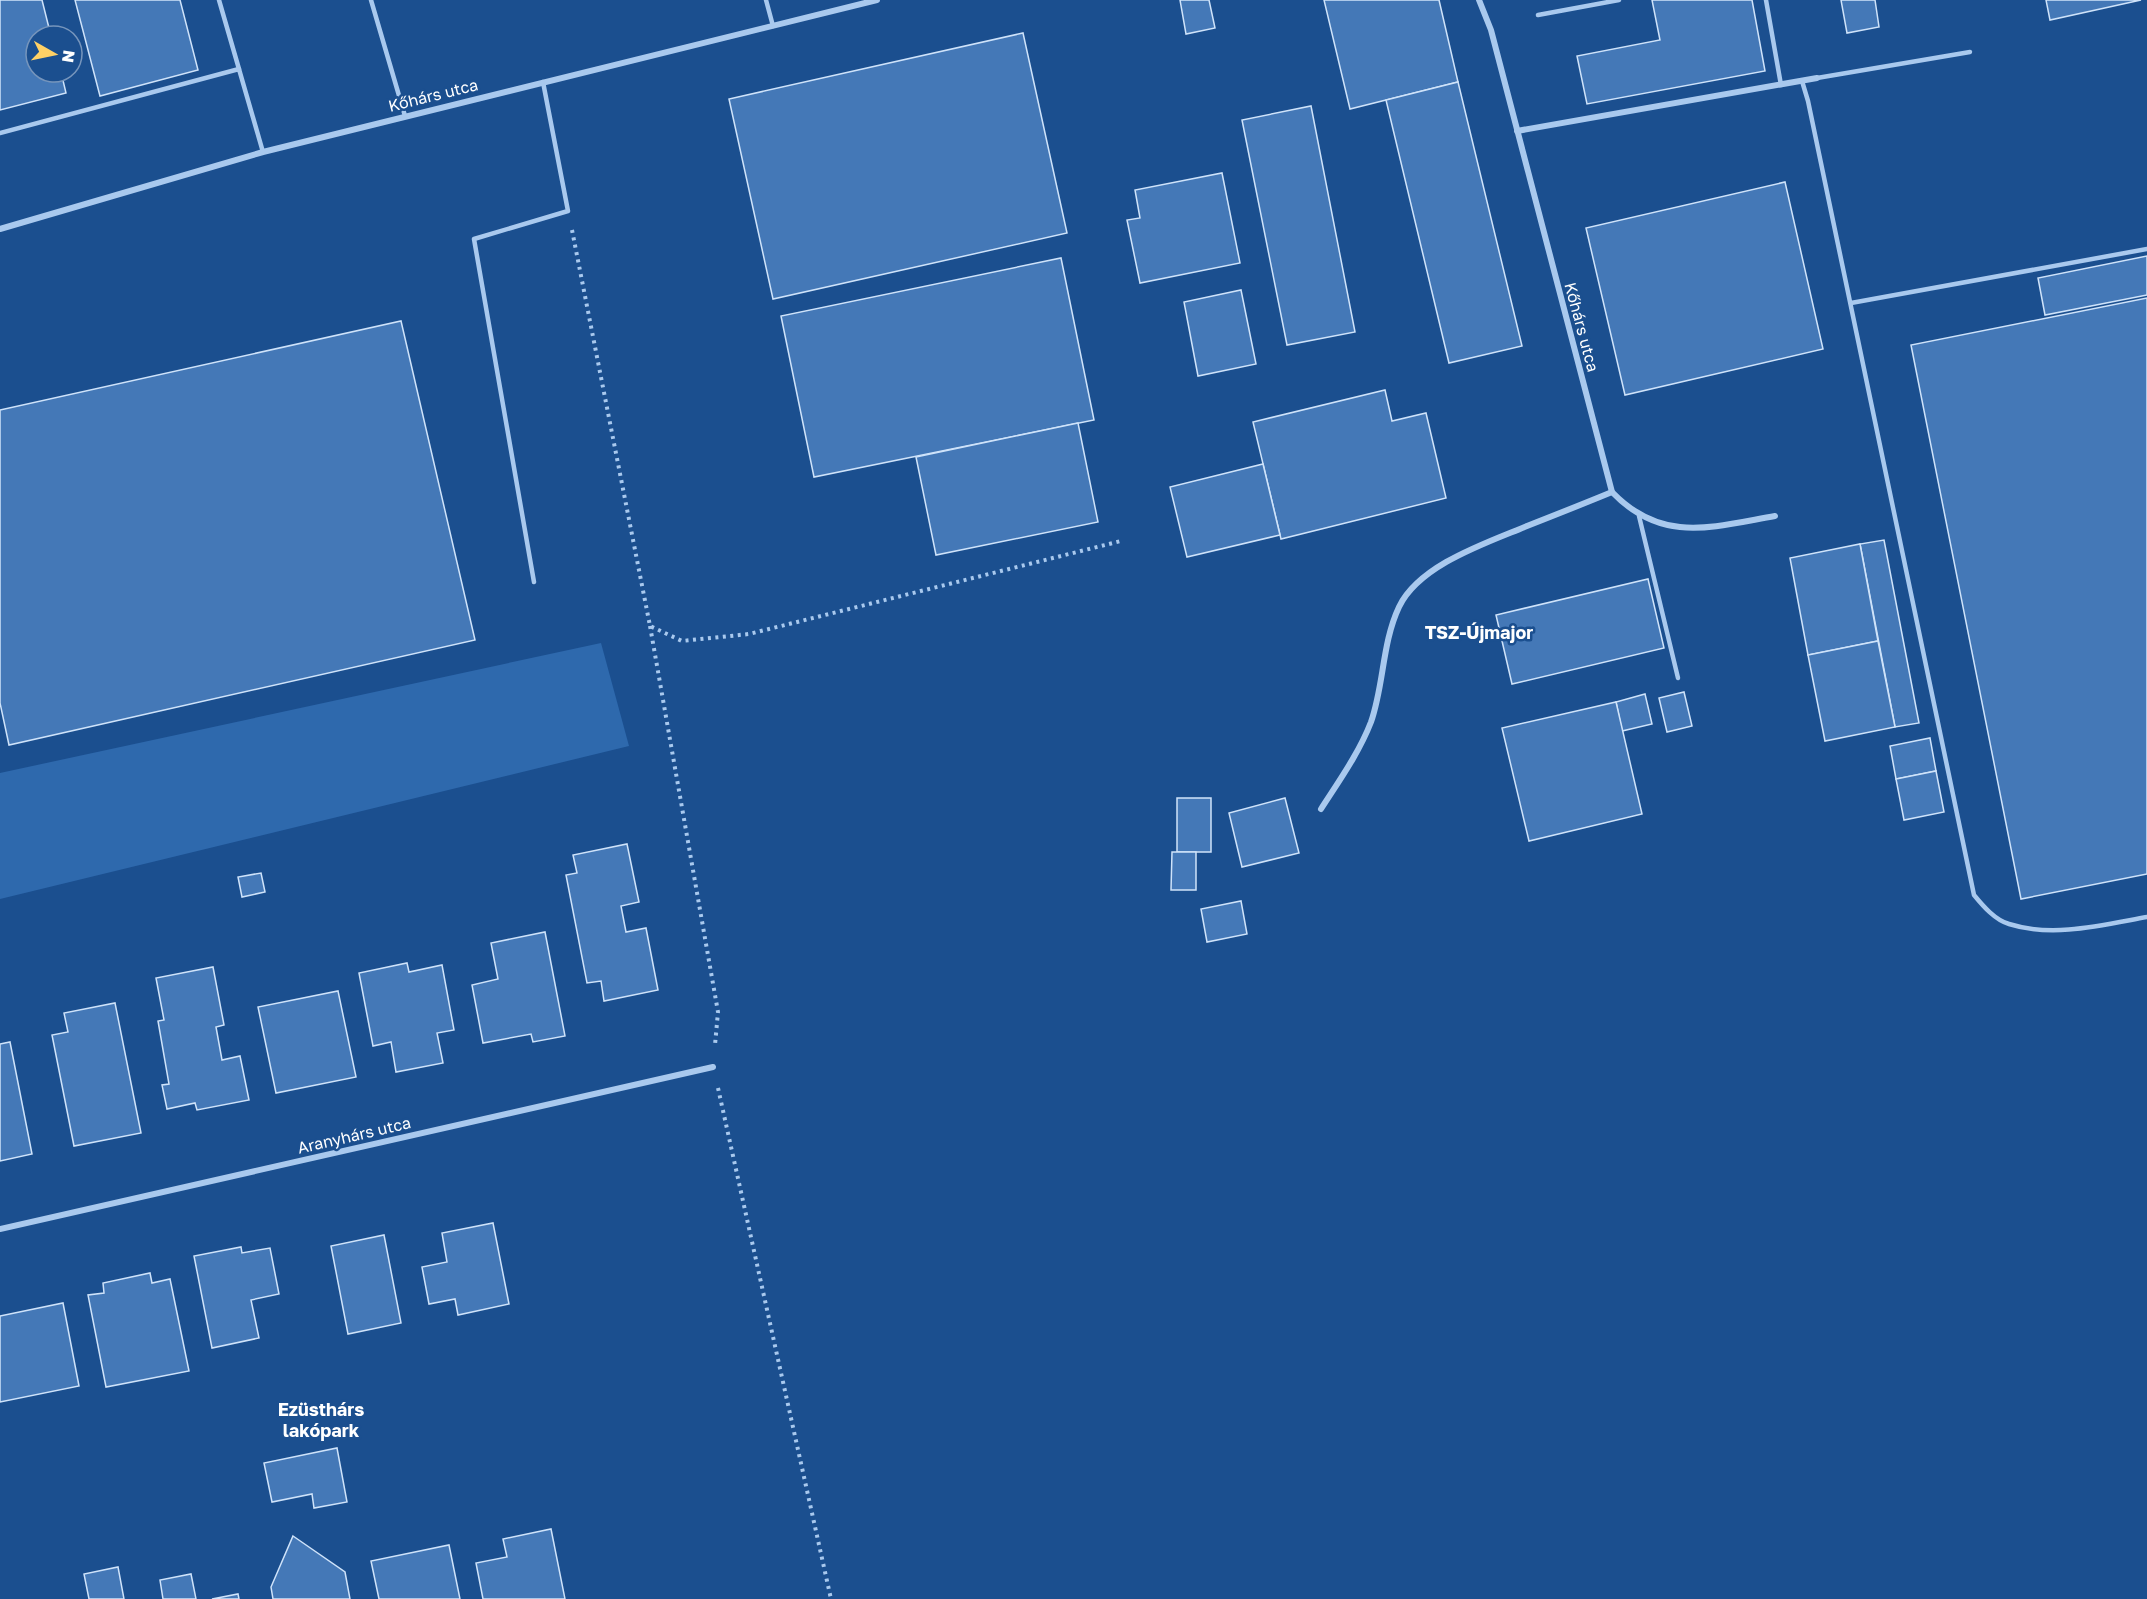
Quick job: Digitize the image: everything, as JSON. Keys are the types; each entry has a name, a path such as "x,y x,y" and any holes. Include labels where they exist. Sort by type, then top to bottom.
{"street":[{"name":"Kőhárs utca","path":"0,229 263,152 877,0"},
{"name":"Kőhárs utca","path":"1479,0 1491,30 1612,492"},
{"path":"1517,131 1817,78"},
{"path":"1321,809 1359,749 1371,722 1379,693 1391,627 1399,606 1412,588 1441,565 1466,551 1612,492 1639,516 1672,527 1717,526 1775,516"},
{"name":"Aranyhárs utca","path":"0,1229 713,1067"}],"lane":[{"path":"219,0 263,152"},
{"path":"370,0 405,116"},
{"path":"766,0 773,27"},
{"path":"1538,15 1619,0"},
{"path":"1766,0 1781,85"},
{"path":"1817,78 1970,52"},
{"path":"0,134 239,69"},
{"path":"1802,81 1851,303 1974,895 1987,910 2008,924 2041,929 2080,929 2147,917"},
{"path":"534,582 474,238 568,211 543,82"},
{"path":"1851,303 2147,249"},
{"path":"1639,516 1678,678"}],"path":[{"path":"568,211 650,626 718,1012 713,1067 831,1599"},
{"path":"650,626 682,641 749,634 1120,541"}],"shaded area":[{"path":"601,643 629,746 0,899 0,773"}],"building":[{"path":"0,0 42,0 48,24 24,24 24,84 64,84 66,93 0,110"},
{"path":"75,0 180,0 198,70 100,96 84,35 84,24 81,24"},
{"path":"1180,0 1209,0 1215,28 1186,34"},
{"path":"1324,0 1439,0 1458,82 1350,109"},
{"path":"1652,0 1752,0 1765,71 1587,104 1577,56 1660,40"},
{"path":"1841,0 1875,0 1879,27 1847,33"},
{"path":"2046,0 2141,0 2050,20"},
{"path":"1023,33 1067,233 773,299 729,99"},
{"path":"1458,82 1522,346 1449,363 1386,100"},
{"path":"1311,106 1355,332 1287,345 1242,120"},
{"path":"1222,173 1240,263 1140,283 1127,220 1140,218 1135,190"},
{"path":"1785,182 1823,349 1625,395 1586,228"},
{"path":"2147,256 2147,295 2045,315 2038,278"},
{"path":"1061,258 1094,420 814,477 781,316"},
{"path":"1241,290 1256,364 1198,376 1184,302"},
{"path":"2147,298 2147,874 2021,899 1911,345"},
{"path":"401,321 475,640 9,745 0,703 0,410"},
{"path":"1385,390 1392,421 1426,413 1446,498 1281,539 1253,422"},
{"path":"1078,423 1098,522 936,555 916,457"},
{"path":"1263,464 1280,535 1187,557 1170,487"},
{"path":"1884,540 1919,723 1895,727 1860,544"},
{"path":"1860,544 1878,641 1808,655 1790,558"},
{"path":"1648,579 1664,648 1512,684 1496,615"},
{"path":"1878,641 1895,727 1825,741 1808,655"},
{"path":"1684,692 1692,726 1667,732 1659,698"},
{"path":"1645,694 1652,724 1622,731 1616,702"},
{"path":"1616,702 1642,814 1529,841 1502,728"},
{"path":"1930,738 1936,771 1896,779 1890,746"},
{"path":"1936,771 1944,812 1904,820 1896,779"},
{"path":"1177,798 1211,798 1211,852 1177,852"},
{"path":"1285,798 1299,853 1242,867 1229,813"},
{"path":"627,844 639,902 621,906 626,932 646,928 658,990 604,1001 601,981 587,983 566,875 577,873 573,855"},
{"path":"1172,852 1196,852 1196,890 1171,890"},
{"path":"261,873 265,892 242,897 238,877"},
{"path":"1241,901 1247,934 1207,942 1201,909"},
{"path":"545,932 565,1036 533,1042 531,1034 483,1043 472,985 498,979 491,943"},
{"path":"407,963 409,972 442,965 454,1030 437,1033 443,1063 396,1072 391,1042 373,1046 359,973"},
{"path":"213,967 224,1025 216,1027 222,1060 240,1056 249,1100 197,1110 195,1103 167,1109 162,1085 169,1084 158,1021 164,1020 156,978"},
{"path":"338,991 356,1077 276,1093 258,1007"},
{"path":"115,1003 141,1133 74,1146 52,1035 68,1032 64,1013"},
{"path":"10,1042 32,1154 0,1161 0,1044"},
{"path":"493,1223 509,1304 458,1315 455,1299 429,1304 422,1267 447,1262 442,1233"},
{"path":"384,1235 401,1323 348,1334 331,1246"},
{"path":"241,1247 242,1253 270,1248 279,1294 251,1300 259,1338 212,1348 194,1256"},
{"path":"150,1273 152,1283 170,1279 189,1371 106,1387 88,1295 104,1293 103,1283"},
{"path":"63,1303 79,1386 0,1402 0,1316"},
{"path":"337,1448 347,1502 314,1508 312,1494 272,1502 264,1463"},
{"path":"551,1529 565,1599 483,1599 476,1563 507,1557 503,1539"},
{"path":"293,1536 345,1572 350,1599 273,1599 271,1587"},
{"path":"449,1545 460,1599 379,1599 371,1561"},
{"path":"118,1567 124,1599 89,1599 84,1574"},
{"path":"191,1574 196,1599 163,1599 160,1580"},
{"path":"238,1594 239,1599 212,1599"}],"district":[{"name":"TSZ-Újmajor","path":"1479,632"},
{"name":"Ezüsthárs lakópark","path":"321,1419"}]}
